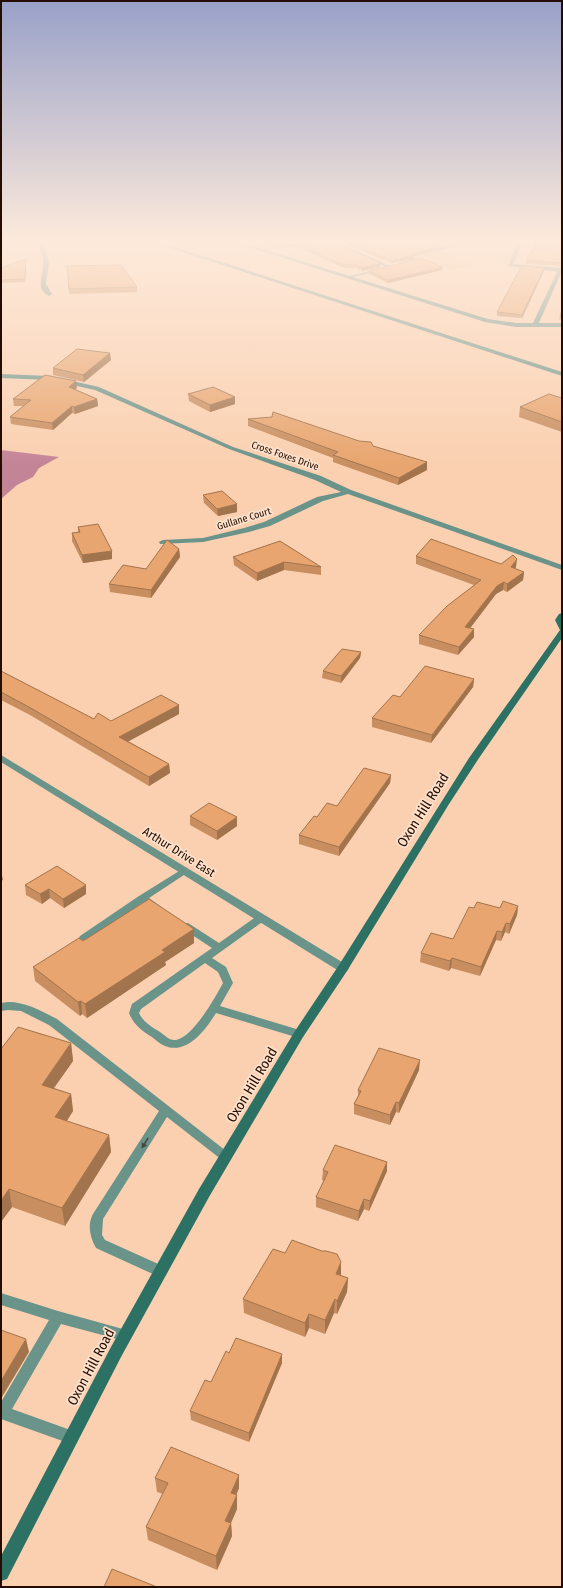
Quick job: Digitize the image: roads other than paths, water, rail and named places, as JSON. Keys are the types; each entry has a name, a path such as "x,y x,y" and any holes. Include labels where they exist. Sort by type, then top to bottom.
{"main road":[{"path":"562,616 559,620 562,628"},
{"name":"Oxon Hill Road","path":"1,1573 160,1271 299,1034 343,968 470,764 562,632"}],"street":[{"path":"387,317 562,374"},
{"path":"475,317 487,321 516,325 562,325"},
{"name":"Cross Foxes Drive","path":"1,376 50,378 97,388 214,441 318,478 348,492 562,568"},
{"name":"Gullane Court","path":"163,542 203,540 232,534 267,524 320,499 348,492"},
{"name":"Arthur Drive East","path":"1,758 343,968"}],"lane":[{"path":"535,325 539,317"},
{"path":"84,938 184,871"},
{"path":"142,898 162,910"},
{"path":"205,958 222,970 228,983 214,1008 192,1037 180,1043 169,1043 136,1020 134,1013 136,1007 261,918"},
{"path":"175,919 220,948"},
{"path":"1,1007 10,1005 28,1008 53,1022 226,1158"},
{"path":"214,1008 299,1034"},
{"path":"160,1271 100,1244 96,1235 97,1218 166,1110"},
{"path":"1,1299 58,1317 125,1335"},
{"path":"58,1317 2,1413 72,1437"}]}
